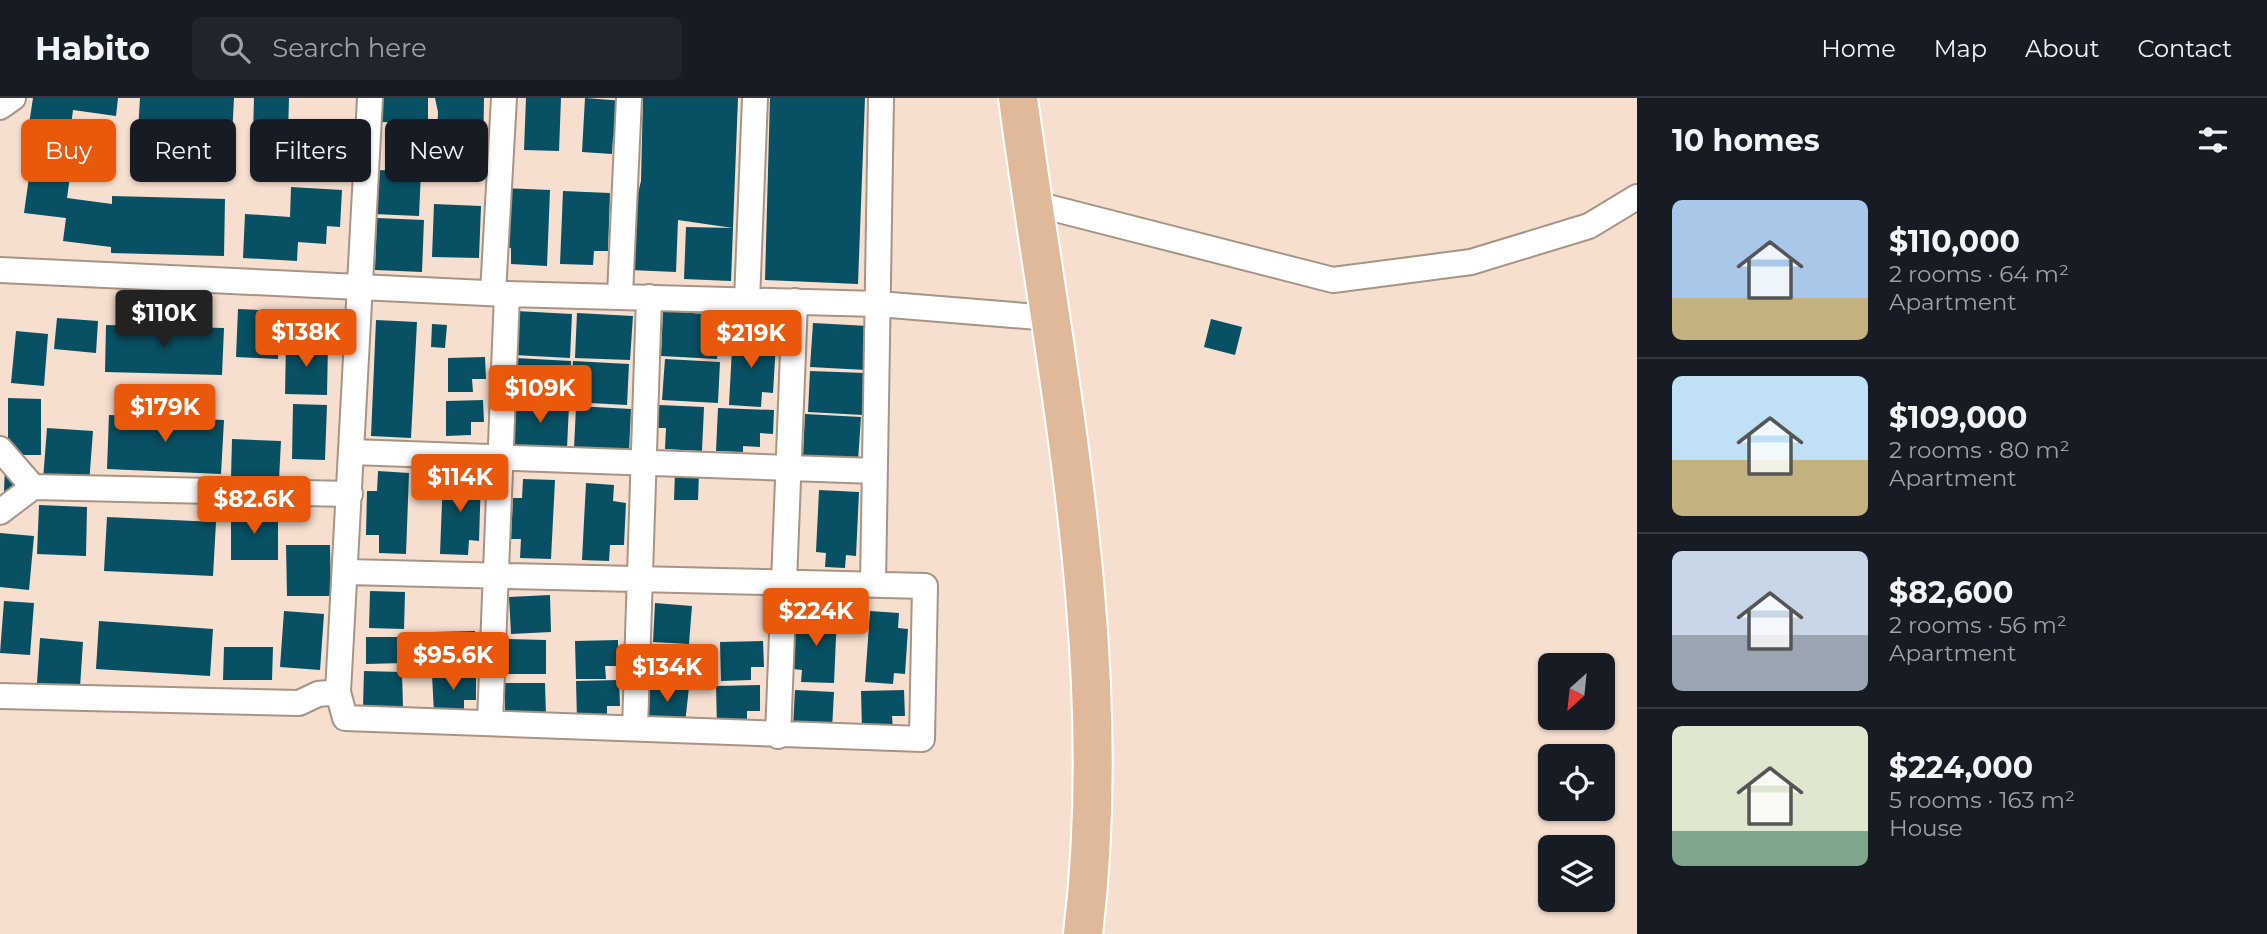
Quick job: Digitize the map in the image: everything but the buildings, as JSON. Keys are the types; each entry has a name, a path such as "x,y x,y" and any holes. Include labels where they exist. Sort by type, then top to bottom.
{"main road":[{"path":"1018,98 1087,601 1092,678 1091,833 1083,934"}],"street":[{"path":"0,107 13,98"},
{"path":"347,572 925,586 922,739 778,736 345,718 338,692 347,572 370,98"},
{"path":"490,722 501,458 500,293 504,98"},
{"path":"620,295 629,98"},
{"path":"747,301 755,98"},
{"path":"873,584 881,98"},
{"path":"1032,203 1333,280 1471,262 1589,226 1637,197"},
{"path":"0,270 500,293 878,304 1050,318"},
{"path":"635,729 649,297"},
{"path":"778,736 795,302"},
{"path":"0,449 33,487"},
{"path":"352,452 875,471"},
{"path":"0,512 33,487 350,494"},
{"path":"0,696 299,703 318,694 338,692"}]}
